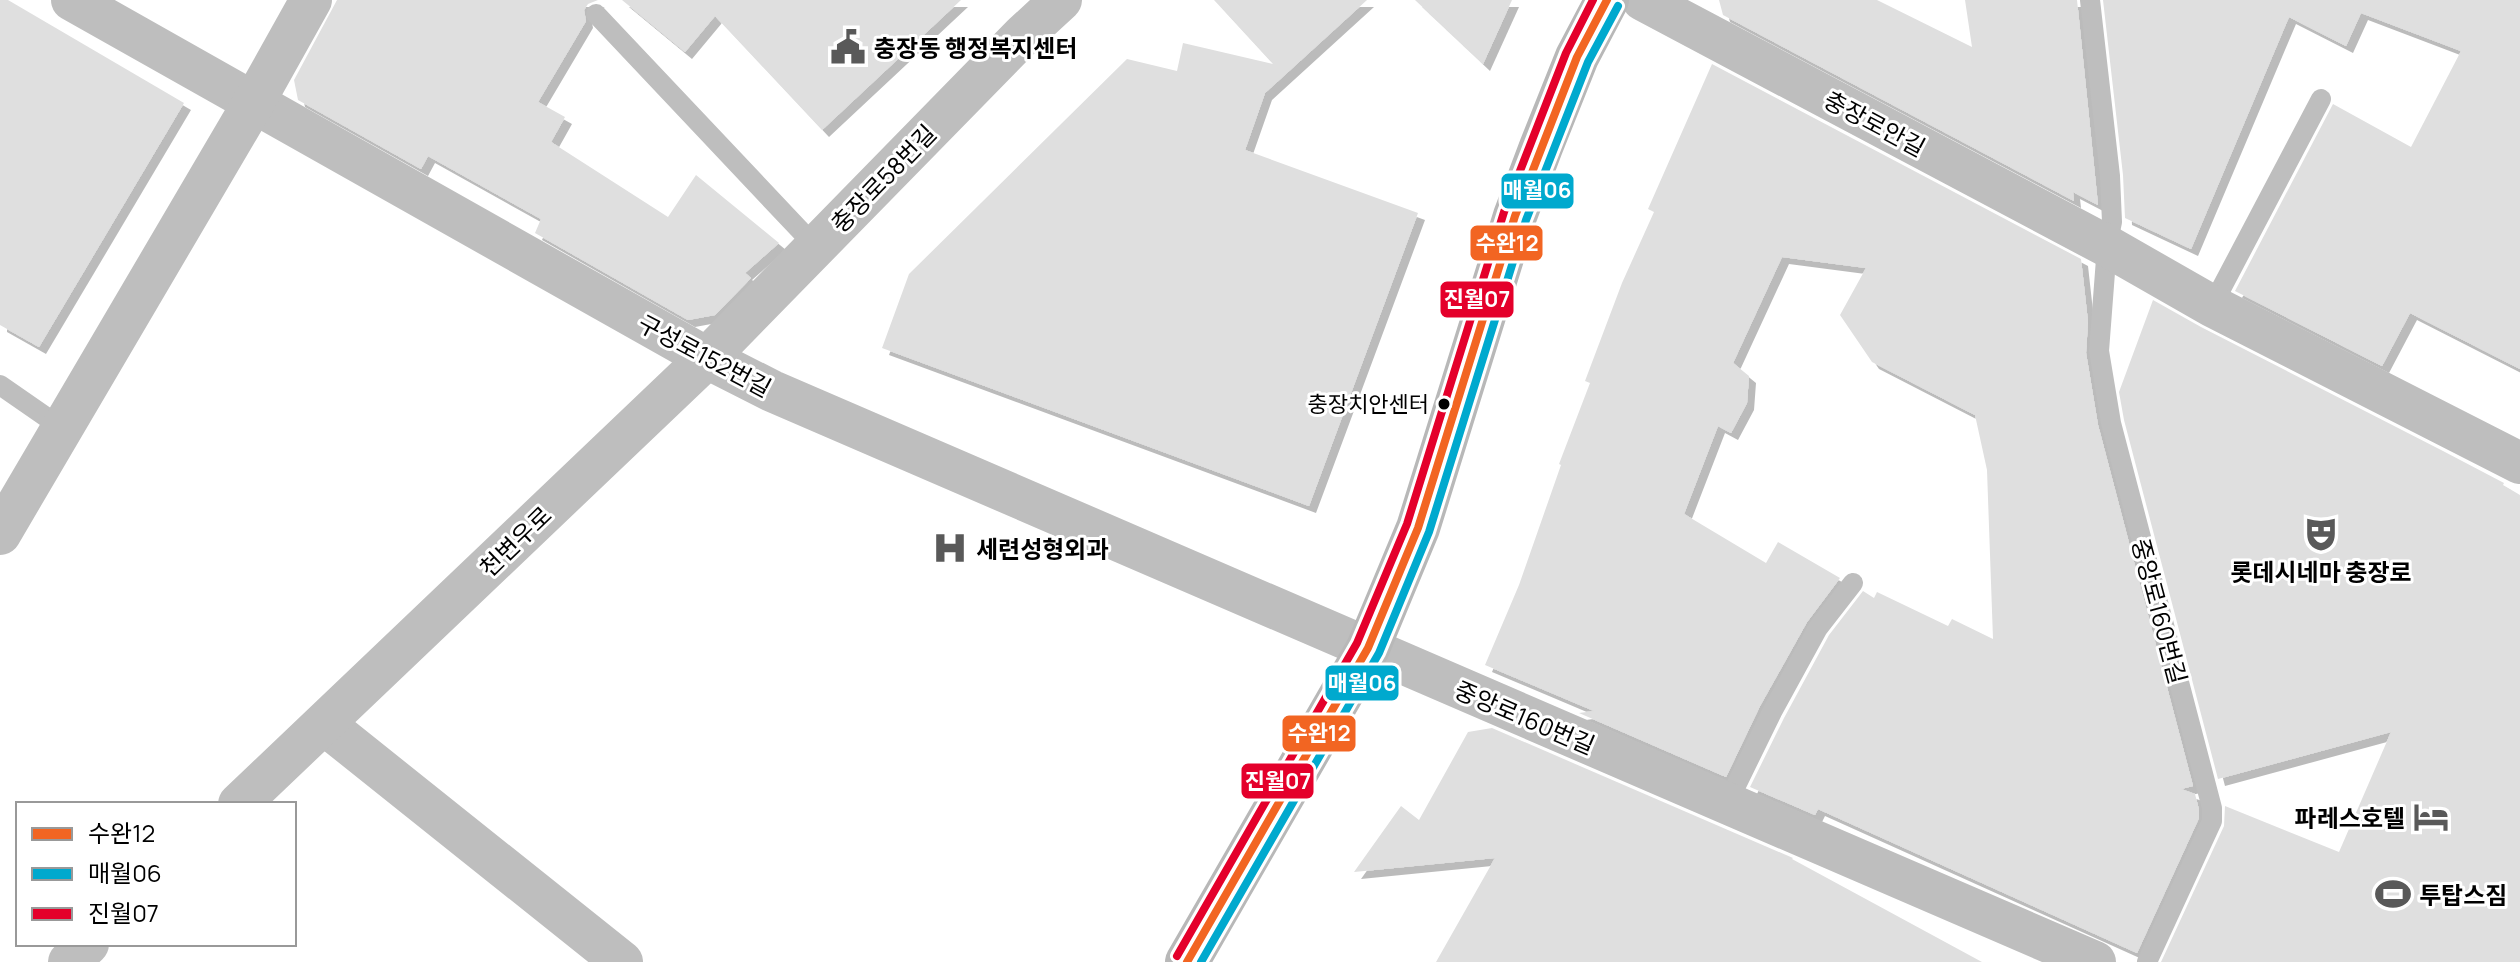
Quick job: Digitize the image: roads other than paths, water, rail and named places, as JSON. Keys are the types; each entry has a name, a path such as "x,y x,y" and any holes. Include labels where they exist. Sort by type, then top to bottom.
{"main road":[{"path":"1187,962 1368,648 1418,528 1515,216 1577,57 1607,0"}],"street":[{"name":"구성로152번길","path":"72,0 707,358 772,391 1368,648"},
{"path":"0,534 311,0"},
{"name":"충장로58번길","path":"707,358 1023,35 1061,0"},
{"name":"충장로안길","path":"1643,0 2107,246 2212,306 2520,463"},
{"name":"천변우로","path":"241,802 707,358"},
{"name":"중앙로160번길","path":"1368,648 2095,962"},
{"path":"324,724 619,959"},
{"path":"69,962 86,946"}],"lane":[{"path":"2090,0 2110,176 2112,222 2107,246"},
{"path":"596,14 816,247"},
{"path":"2212,306 2321,99"},
{"name":"중앙로160번길","path":"2107,246 2099,351 2111,423 2212,808 2212,821 2147,962"},
{"path":"0,385 62,428"},
{"path":"1727,804 1818,628 1853,583"}],"place":[{"name":"충장동 행정복지센터","path":"848,47"},
{"name":"충장치안센터","path":"1444,404"},
{"name":"롯데시네마 충장로","path":"2321,534"},
{"name":"세련성형외과","path":"950,548"},
{"name":"파레스호텔","path":"2431,817"},
{"name":"투탑스짐","path":"2393,894"}]}
